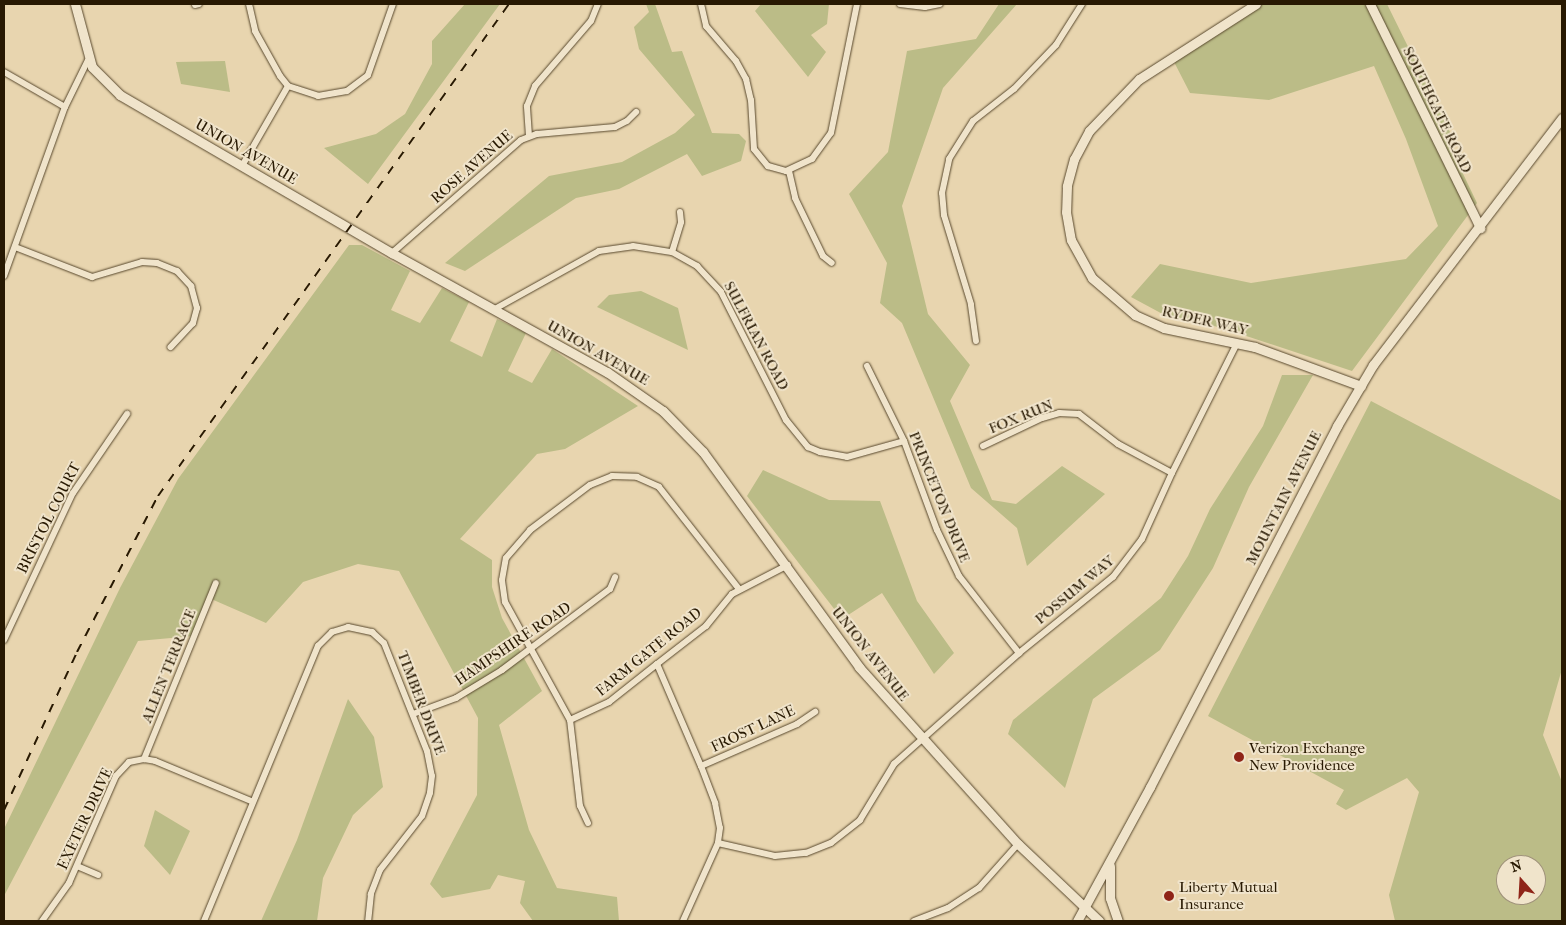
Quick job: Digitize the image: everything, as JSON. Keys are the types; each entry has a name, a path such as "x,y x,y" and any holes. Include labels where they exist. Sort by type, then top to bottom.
{"main road":[{"name":"UNION AVENUE","path":"75,4 88,60 98,75 120,95 493,310 607,372 663,411 703,452 788,565 859,667 922,740 1018,844 1084,909 1099,921"},
{"name":"RYDER WAY","path":"1256,4 1150,70 1119,97 1079,147 1069,174 1066,198 1068,226 1076,254 1092,278 1112,298 1135,315 1164,328 1237,343 1361,386"},
{"name":"SOUTHGATE ROAD","path":"1370,4 1480,228"},
{"name":"MOUNTAIN AVENUE","path":"1077,921 1111,862 1336,426 1361,386 1562,118"},
{"path":"1111,862 1109,891 1118,921"}],"street":[{"path":"249,4 255,31 288,86 318,96 334,95 359,84 374,67 382,28 393,4"},
{"path":"529,136 527,106 535,86 591,21 598,4"},
{"path":"701,4 706,26 729,52 746,80 751,100 754,149 768,166 789,171 812,159 831,133 857,4"},
{"path":"900,4 925,7 940,4"},
{"path":"976,341 971,304 944,215 943,181 949,159 973,121 1014,89 1056,45 1082,4"},
{"path":"4,276 66,107 88,60"},
{"path":"4,72 66,107"},
{"path":"242,166 288,86"},
{"name":"ROSE AVENUE","path":"392,252 529,136 615,127 628,121 636,112"},
{"path":"789,171 795,198 823,256 832,263"},
{"path":"672,252 681,222 680,212"},
{"name":"SULFRIAN ROAD","path":"493,310 599,251 632,246 672,252 697,266 721,292 786,420 808,447 826,454 848,457 904,441"},
{"path":"15,247 92,277 142,262 163,264 177,270 192,286 197,308 193,323 171,346"},
{"name":"POSSUM WAY","path":"718,843 775,856 806,853 832,843 860,820 890,769 1019,654 1113,577 1130,559 1237,343"},
{"name":"PRINCETON DRIVE","path":"867,366 904,441 937,530 959,576 1019,654"},
{"name":"FOX RUN","path":"983,446 1042,418 1059,413 1079,414 1123,448 1172,473"},
{"name":"BRISTOL COURT","path":"4,640 73,493 127,414"},
{"path":"588,823 580,806 570,720 505,602 502,580 506,558 530,530 590,485 612,476 637,476 659,487 739,588 762,581 788,565"},
{"name":"HAMPSHIRE ROAD","path":"413,714 456,698 502,670 529,647 589,606 610,589 615,577"},
{"name":"ALLEN TERRACE","path":"144,759 216,583"},
{"name":"FARM GATE ROAD","path":"570,720 609,702 706,626 739,588"},
{"name":"TIMBER DRIVE","path":"204,921 251,801 318,646 332,632 356,627 378,637 388,651 430,759 430,793 417,824 394,849 380,870 371,894 368,921"},
{"path":"657,664 701,766 718,814 718,843 683,921"},
{"name":"FROST LANE","path":"701,766 797,724 815,712"},
{"path":"144,759 251,801"},
{"name":"EXETER DRIVE","path":"42,921 69,884 116,776 129,762 144,759"},
{"path":"914,921 948,908 978,888 1018,844"},
{"path":"77,866 98,875"}],"green space":[{"path":"465,4 500,4 368,184 324,148 376,134 405,114 432,64 432,41"},
{"path":"646,4 655,4 672,52 682,51 712,133 739,134 746,141 741,161 702,176 687,154 619,189 576,198 465,271 445,263 549,176 622,162 675,133 695,115 639,49 634,27 649,12"},
{"path":"761,4 829,4 827,24 811,35 826,52 808,77 755,11"},
{"path":"999,4 1017,4 943,88 902,206 928,314 970,365 950,401 992,500 1016,504 1062,466 1105,494 1027,566 1017,528 971,488 902,323 880,303 887,263 849,194 888,152 907,51 976,39"},
{"path":"1261,4 1387,4 1450,132 1455,157 1477,203 1352,371 1219,327 1170,318 1131,297 1160,264 1251,283 1406,259 1438,226 1406,139 1374,66 1269,100 1190,93 1172,58"},
{"path":"225,61 230,92 181,84 176,62"},
{"path":"349,245 362,245 410,271 391,310 420,323 442,288 469,302 450,341 482,357 497,319 526,333 508,371 532,383 552,349 638,406 565,449 537,454 460,539 492,560 492,587 502,618 542,691 499,725 529,830 557,888 617,897 619,921 533,921 520,903 525,881 498,875 490,889 442,898 430,884 477,795 478,718 399,571 358,564 303,582 266,623 209,598 193,636 138,641 4,896 4,829 120,588 178,479"},
{"path":"641,291 678,308 688,350 597,307 609,295"},
{"path":"1282,375 1313,375 1249,487 1213,568 1160,650 1093,699 1065,788 1008,734 1013,720 1161,598 1188,556 1210,509 1263,426"},
{"path":"1371,401 1562,501 1562,669 1543,735 1562,782 1562,921 1395,921 1389,895 1419,792 1407,778 1346,810 1336,804 1344,790 1208,716"},
{"path":"763,470 829,500 880,501 917,601 954,653 934,674 882,593 842,619 747,496"},
{"path":"348,699 374,737 383,787 353,815 323,878 317,921 261,921 297,840"},
{"path":"155,810 190,831 170,875 144,846"}],"railway":[{"path":"4,810 77,652 158,496 509,4"}],"place":[{"name":"Verizon Exchange New Providence","path":"1239,757"},
{"name":"Liberty Mutual Insurance","path":"1169,896"}]}
